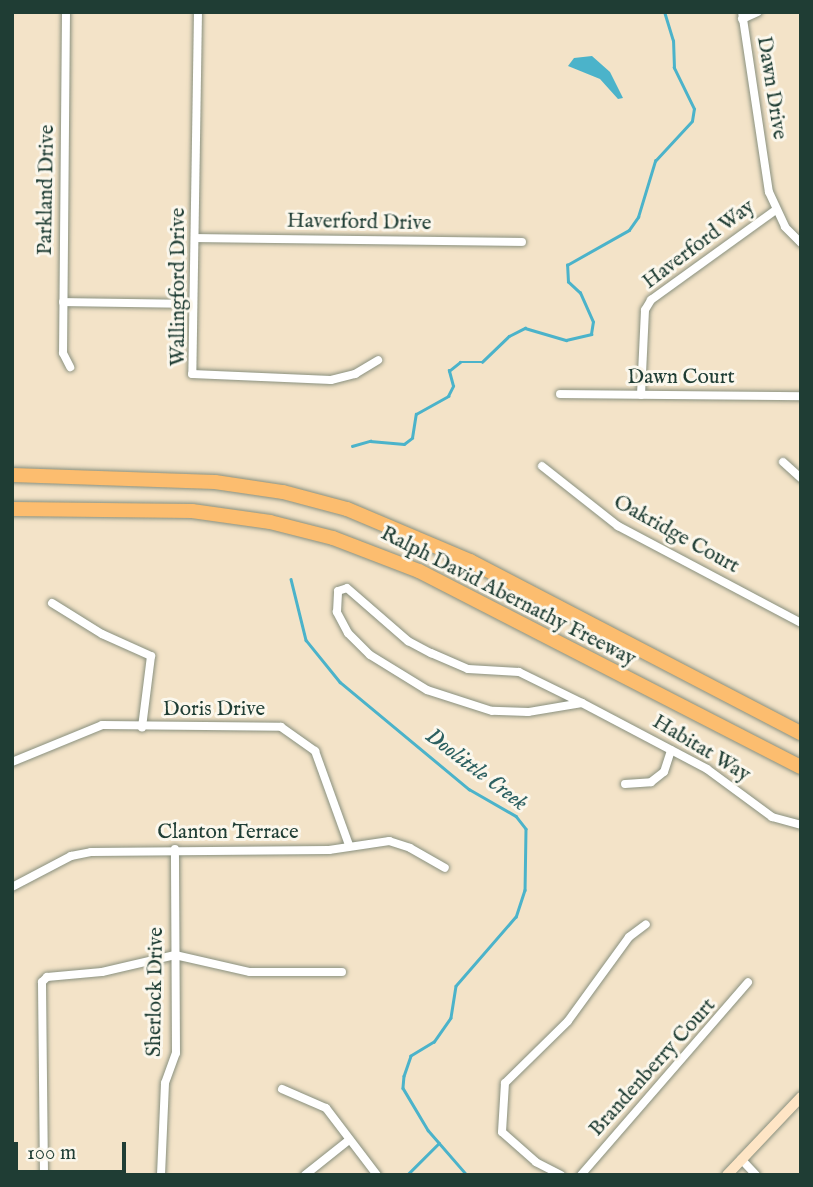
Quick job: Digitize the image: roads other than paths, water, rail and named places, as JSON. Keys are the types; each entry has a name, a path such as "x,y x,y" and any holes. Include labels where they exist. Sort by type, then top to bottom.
{"highway":[{"name":"Ralph David Abernathy Freeway","path":"12,475 215,482 283,492 347,509 460,556 801,733"},
{"name":"Ralph David Abernathy Freeway","path":"12,509 192,512 270,522 333,538 419,571 801,767"}],"street":[{"name":"Parkland Drive","path":"66,12 63,353 70,367"},
{"name":"Wallingford Drive","path":"198,12 192,374 331,380 355,374 377,360"},
{"path":"742,16 758,12"},
{"name":"Dawn Drive","path":"742,16 769,192 776,210 801,243"},
{"name":"Haverford Way","path":"641,395 645,310 650,300 776,210"},
{"name":"Haverford Drive","path":"195,238 522,242"},
{"path":"63,302 194,304"},
{"name":"Dawn Court","path":"560,394 801,396"},
{"path":"783,462 801,478"},
{"name":"Oakridge Court","path":"542,466 618,526 801,623"},
{"name":"Habitat Way","path":"582,703 528,712 492,711 427,690 370,655 348,633 337,612 338,591 347,588 408,641 431,653 468,669 519,672 582,703 706,769 772,817 801,825"},
{"path":"52,603 102,634 151,656 142,727"},
{"name":"Doris Drive","path":"12,762 91,727 291,730 314,751 325,770 349,845"},
{"path":"625,784 650,782 664,772 671,750"},
{"name":"Clanton Terrace","path":"12,887 71,856 175,849 320,850 389,841 410,848 445,868"},
{"name":"Sherlock Drive","path":"161,1175 165,1083 176,1053 175,849"},
{"path":"561,1175 536,1162 502,1132 505,1083 568,1021 629,937 646,924"},
{"path":"44,1175 42,982 56,974 102,972 175,955 250,971 342,972"},
{"name":"Brandenberry Court","path":"581,1175 748,982"},
{"path":"282,1089 326,1108 377,1175"},
{"path":"727,1175 801,1097"},
{"path":"305,1175 349,1140"},
{"path":"741,1159 756,1175"}],"water":[{"path":"592,56 610,72 623,98 618,99 600,79 568,66 574,58"}],"waterway":[{"name":"Doolittle Creek","path":"352,446 370,441 404,444 412,438 416,414 448,396 453,386 449,371 460,362 482,362 509,336 525,328 566,340 591,334 593,322 580,293 568,282 567,265 629,230 638,217 655,161 692,121 694,109 674,68 673,41 664,12"},
{"name":"Doolittle Creek","path":"291,579 306,640 340,682 469,789 516,816 526,829 525,890 516,917 456,986 451,1018 434,1042 411,1056 404,1076 403,1088 428,1130 467,1175"},
{"path":"407,1175 439,1143"}]}
